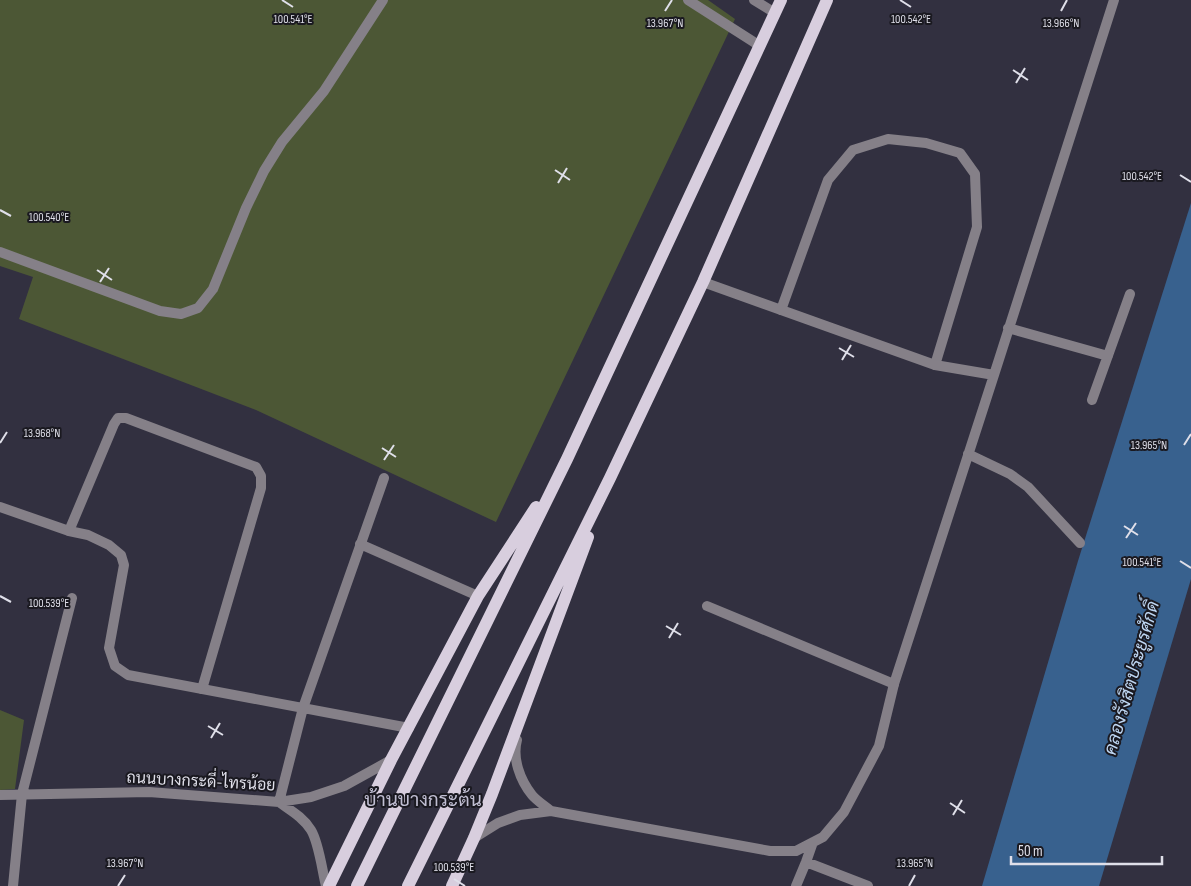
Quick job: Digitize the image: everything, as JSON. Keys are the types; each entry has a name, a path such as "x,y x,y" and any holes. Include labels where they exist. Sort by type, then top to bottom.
{"main road":[{"path":"357,886 567,459 781,0"},
{"path":"408,886 610,478 703,282 828,0"},
{"path":"328,886 391,760 478,596 567,459"},
{"path":"452,886 474,838 523,714 610,478"}],"street":[{"path":"0,252 160,311 181,314 198,308 213,289 246,208 264,171 282,142 324,91 383,0"},
{"path":"688,0 760,46"},
{"path":"754,0 775,13"},
{"path":"474,838 498,823 520,815 550,811 770,851 796,851 823,837 844,812 879,746 894,684 1114,0"},
{"path":"781,310 828,180 853,150 888,139 926,143 960,153 975,174 977,227 935,365"},
{"path":"703,282 935,365 994,376"},
{"path":"1092,400 1130,294"},
{"path":"1008,328 1108,356"},
{"path":"70,531 118,418 126,418 256,467 261,476 261,488 202,689"},
{"path":"968,454 1010,474 1028,487 1080,543"},
{"path":"328,886 311,831 299,816 278,802 303,708 384,478"},
{"path":"0,507 70,531 88,535 109,545 121,555 124,565 110,648 114,666 128,674 408,728"},
{"path":"360,544 478,596"},
{"path":"13,886 22,794 72,598"},
{"path":"707,606 894,684"},
{"path":"523,714 514,750 520,776 533,796 550,811"},
{"name":"ถนนบางกระดี่-ไทรน้อย","path":"0,795 149,792 278,802 311,797 344,786 391,760"},
{"path":"796,886 812,842"},
{"path":"806,862 868,886"}],"green space":[{"path":"0,0 708,0 735,19 496,522 256,410 19,319 33,277 0,266"},
{"path":"0,710 24,720 15,789 0,790"}],"water":[{"name":"คลองรังสิตประยูรศักดิ์","path":"1191,203 1191,579 1099,886 982,886 1078,561"}],"district":[{"name":"บ้านบางกระต้น","path":"423,800"}]}
